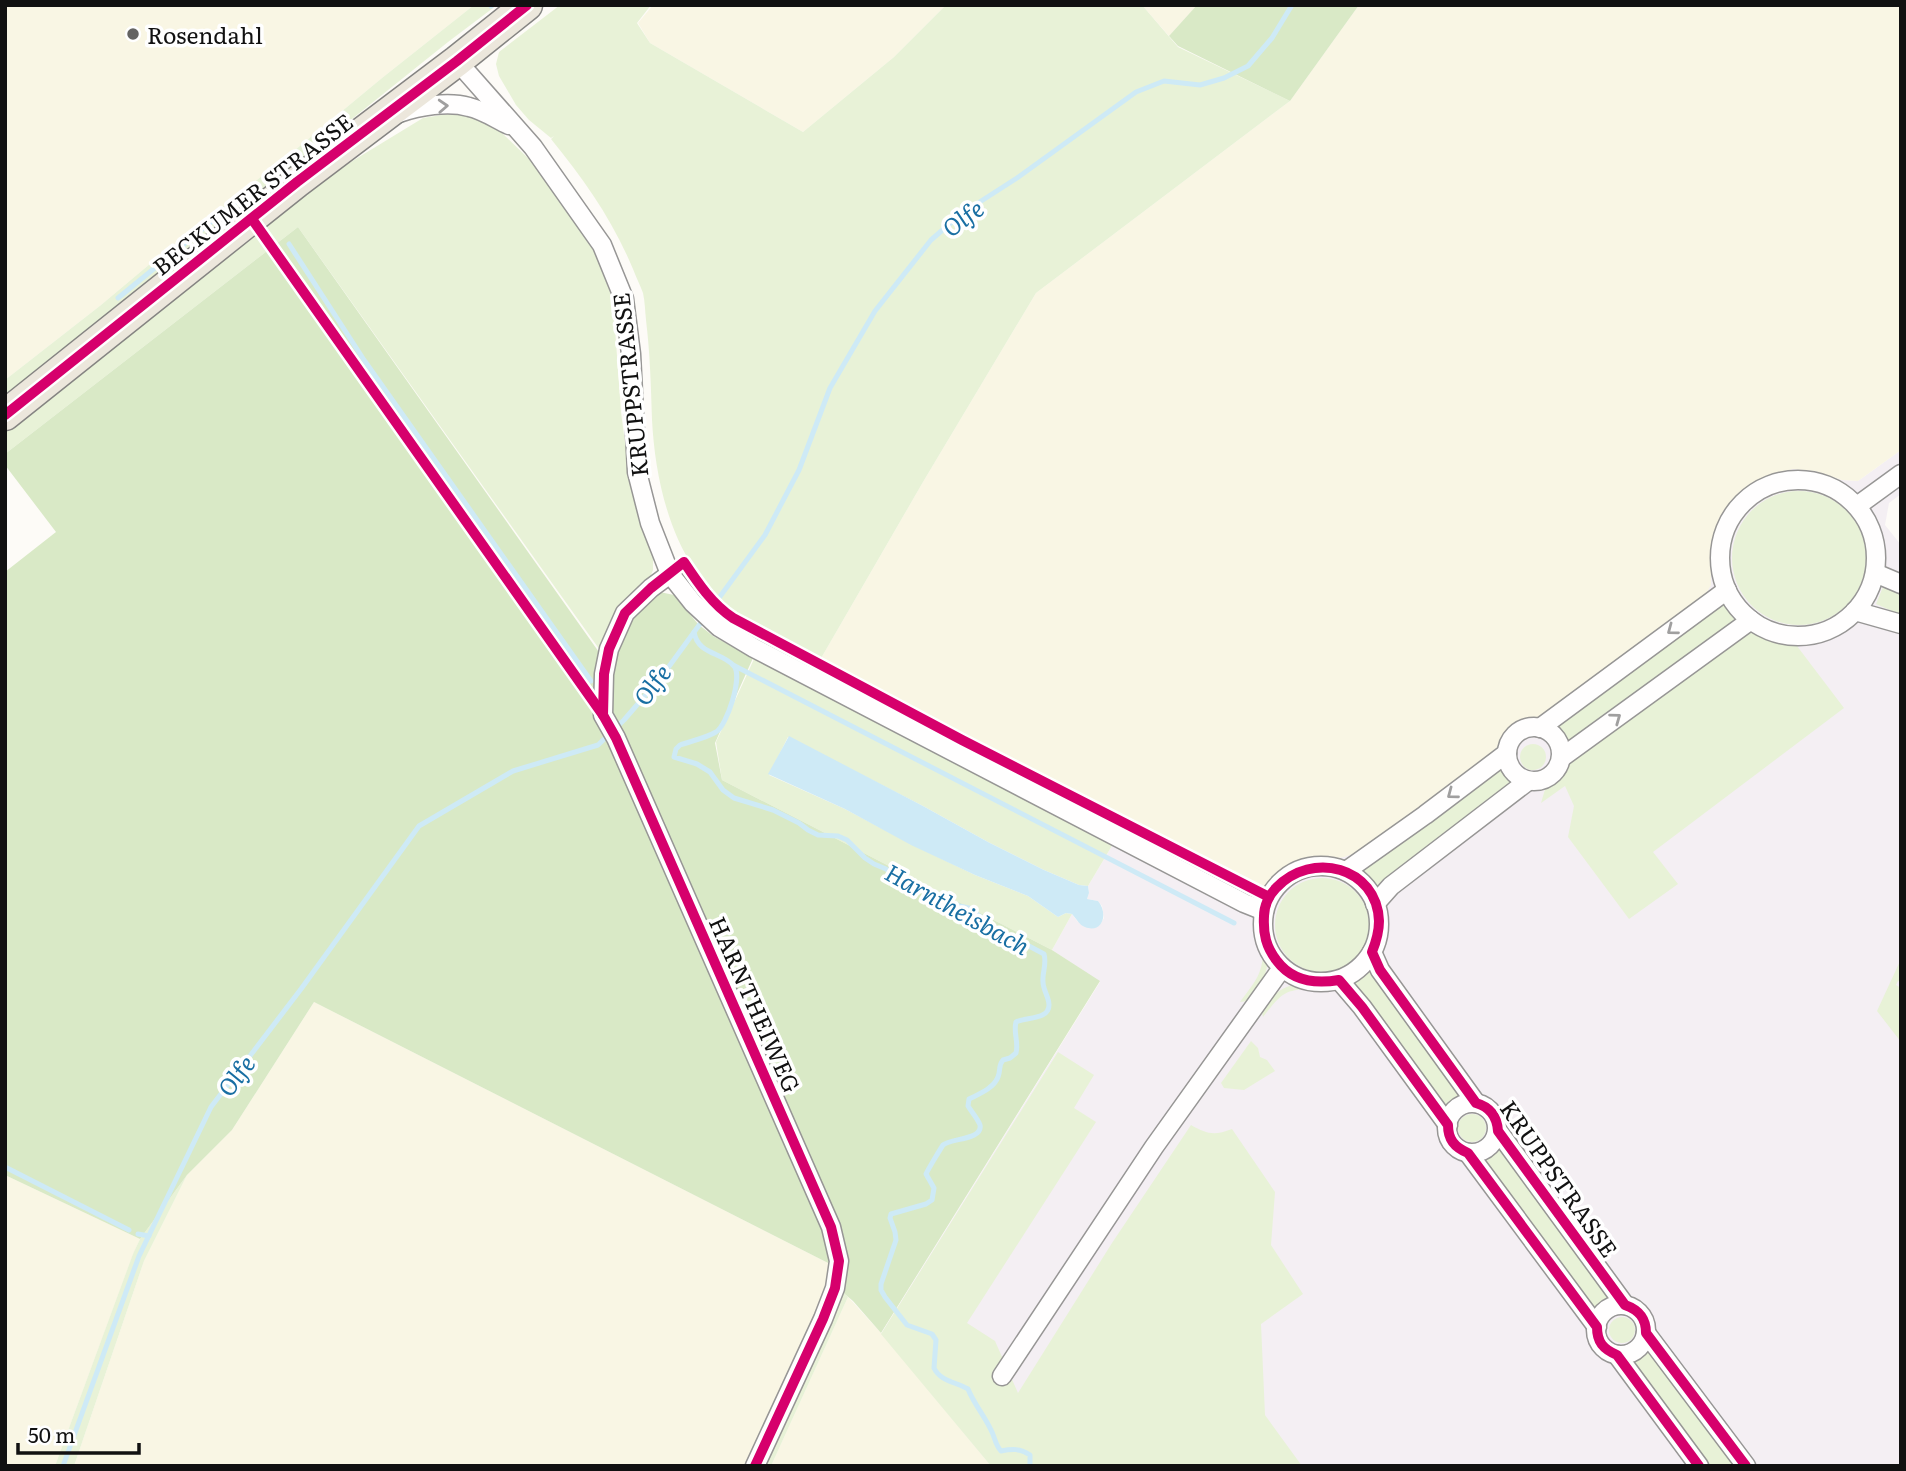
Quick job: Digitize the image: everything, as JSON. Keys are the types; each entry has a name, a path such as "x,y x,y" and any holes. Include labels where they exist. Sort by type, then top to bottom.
{"main road":[{"name":"BECKUMER STRASSE","path":"5,415 297,182 527,5"}],"street":[{"name":"KRUPPSTRASSE","path":"457,61 533,147 602,245 624,299 631,354 637,472 650,523 670,573 693,603 719,627 754,648 1244,903 1267,904"},
{"path":"377,121 408,110 457,105 470,107 515,128"},
{"path":"1857,506 1901,474"},
{"path":"1791,480 1820,482 1847,496 1866,518 1874,538 1877,559 1875,573 1870,590 1855,611 1833,628 1802,636 1775,632 1751,620 1735,604 1727,590 1720,561 1724,532 1731,518 1750,496 1762,488 1791,480"},
{"name":"HARNTHEIWEG","path":"670,573 625,613 609,649 604,674 603,715 613,732 831,1227 839,1261 835,1287 823,1319 755,1466"},
{"path":"1875,573 1901,584"},
{"path":"1540,728 1727,590"},
{"path":"1855,611 1901,624"},
{"path":"1561,758 1559,746 1552,734 1531,727 1514,736 1507,752 1509,765 1517,776 1528,781 1545,779 1553,774 1561,758 1751,620"},
{"path":"1346,872 1507,752"},
{"path":"1375,904 1391,886 1528,781"},
{"path":"1326,866 1346,872 1364,885 1375,904 1379,920 1378,937 1372,952 1357,971 1339,979 1324,983 1294,976 1282,968 1269,951 1263,932 1267,904 1286,877 1305,868 1326,866"},
{"name":"KRUPPSTRASSE","path":"1372,952 1387,981 1476,1103"},
{"path":"1002,1376 1154,1147 1282,968"},
{"path":"1339,979 1448,1125 1452,1143 1468,1153 1597,1327"},
{"name":"KRUPPSTRASSE","path":"1448,1125 1453,1112 1463,1104 1484,1105 1494,1116 1497,1131 1625,1305 1639,1312 1644,1318 1646,1333 1746,1466"},
{"name":"KRUPPSTRASSE","path":"1468,1153 1487,1148 1497,1131"},
{"path":"1625,1305 1607,1310 1598,1320 1597,1336 1601,1345 1617,1355 1627,1355 1641,1346 1646,1333"},
{"path":"1617,1355 1699,1466"}],"shaded area":[{"path":"5,5 474,5 5,380"},
{"path":"653,5 946,5 894,57 803,132 650,43 638,23"},
{"path":"1142,5 1197,5 1169,36"},
{"path":"1359,5 1901,5 1901,450 1858,481 1793,469 1766,476 1741,491 1724,510 1716,532 1711,560 1711,585 1703,599 1542,718 1514,729 1489,757 1362,851 1344,857 1303,862 1284,871 1263,889 820,660 1036,293 1290,101"},
{"path":"1901,450 1901,494 1889,503 1885,525 1901,545 1901,1466 991,1466 881,1334 1100,982 1052,950 1072,914 1078,922 1101,923 1104,918 1102,906 1098,901 1087,899 1088,886 1113,844 1124,817 1263,889 1284,871 1303,862 1344,857 1489,757 1514,729 1526,722 1542,718 1711,585 1711,560 1716,532 1724,510 1741,491 1766,476 1793,469 1858,481"},
{"path":"314,1002 834,1266 830,1284 750,1466 74,1466 144,1261 187,1175 232,1130"},
{"path":"5,1175 140,1239 55,1466 5,1466"},
{"path":"848,1297 881,1333 991,1466 771,1466"}],"green space":[{"path":"474,5 497,5 5,397 5,380"},
{"path":"560,5 651,5 637,23 650,43 803,132 894,57 946,5 1142,5 1178,47 1290,101 1036,293 820,660 740,616 718,598 700,578 674,529 665,503 654,448 643,293 616,233 597,201 551,139 554,136 551,138 516,105 499,76 496,64 499,52"},
{"path":"1197,5 1359,5 1290,101 1178,46 1169,36"},
{"path":"454,113 482,118 533,163 594,248 613,300 621,412 629,473 653,557 653,570 602,653 298,227 5,454 5,433 341,168 423,118"},
{"path":"298,227 601,655 630,617 655,591 674,595 698,624 713,636 753,658 715,743 722,780 1052,950 1100,981 881,1333 840,1290 834,1266 314,1002 232,1130 187,1175 140,1239 5,1175 5,572 56,532 5,465 5,454"},
{"path":"1799,491 1825,496 1847,510 1861,532 1866,558 1861,584 1847,606 1825,620 1799,625 1773,620 1751,606 1737,584 1732,558 1737,532 1751,510 1773,496"},
{"path":"1885,582 1901,589 1901,615 1876,604"},
{"path":"1727,600 1740,618 1568,746 1553,729"},
{"path":"1752,633 1797,646 1844,708 1653,852 1678,884 1629,919 1568,837 1574,806 1565,786 1541,803 1546,786 1555,781 1565,765 1743,634"},
{"path":"754,659 1113,844 1088,886 1079,885 988,842 788,737 769,775 845,809 975,875 1028,896 1058,917 1066,913 1072,914 1052,950 722,780 716,742"},
{"path":"1533,744 1542,748 1546,757 1542,766 1533,770 1524,766 1520,757 1524,748"},
{"path":"1501,768 1514,785 1376,889 1359,873"},
{"path":"1322,878 1340,881 1355,892 1366,907 1369,925 1366,943 1355,958 1340,969 1322,972 1304,969 1289,958 1278,943 1275,925 1278,907 1289,892 1304,881"},
{"path":"1266,950 1267,965 1264,977 1248,1001 1240,1002 1256,979 1263,951"},
{"path":"1901,959 1901,982 1898,981 1896,985 1901,988 1901,1042 1877,1011"},
{"path":"1369,968 1462,1094 1444,1109 1351,984"},
{"path":"1299,984 1320,986 1287,992 1263,1017 1261,1009 1273,996 1282,989"},
{"path":"1251,1041 1258,1048 1260,1057 1267,1060 1275,1071 1244,1090 1224,1088 1221,1083"},
{"path":"1058,1052 1094,1075 1074,1108 1096,1122 967,1323 995,1341 1018,1393 1112,1243 1191,1125 1211,1133 1232,1129 1275,1192 1271,1245 1303,1294 1261,1324 1265,1415 1302,1466 991,1466 881,1334"},
{"path":"1472,1114 1482,1118 1486,1128 1482,1138 1472,1142 1462,1138 1458,1128 1462,1118"},
{"path":"1501,1147 1612,1297 1594,1312 1483,1161"},
{"path":"187,1175 144,1261 74,1466 55,1466 133,1254 140,1239"},
{"path":"840,1290 848,1297 771,1466 760,1466"},
{"path":"1622,1317 1632,1320 1635,1330 1632,1340 1622,1343 1612,1340 1609,1330 1612,1320"},
{"path":"1650,1349 1737,1466 1707,1466 1632,1363"}],"water":[{"path":"789,736 988,842 1044,870 1079,885 1088,886 1087,899 1098,901 1103,912 1102,922 1096,928 1091,928 1081,925 1072,914 1066,913 1058,917 1028,896 911,845 845,809 768,774"}],"waterway":[{"name":"Olfe","path":"63,1466 139,1256 211,1107 301,989 419,826 513,771 598,745 624,720 662,676 765,535 799,470 830,388 875,311 931,240 961,214 1017,178 1136,92 1164,81 1200,85 1224,78 1248,66 1272,38 1292,5"},
{"path":"118,298 243,196 248,199"},
{"path":"289,244 364,360 591,681"},
{"name":"Harntheisbach","path":"694,632 700,645 734,666 737,680 729,711 720,728 708,736 680,745 674,757 697,764 710,772 723,790 734,798 773,810 818,835 838,836 847,840 865,858 901,880 913,882 945,903 969,908 995,928 1044,954 1043,982 1049,1002 1048,1010 1041,1016 1016,1022 1016,1053 1003,1060 993,1084 969,1099 968,1106 979,1123 980,1130 972,1136 943,1145 926,1174 934,1188 932,1200 891,1214 896,1240 881,1284 885,1297 907,1325 932,1334 936,1340 934,1368 944,1379 968,1389 999,1449 1016,1450 1030,1455 1030,1466"},
{"path":"733,665 1234,923"},
{"path":"5,1167 129,1230"},
{"path":"138,1234 149,1236"}],"cycle path":[{"path":"5,415 297,182 527,5"},
{"path":"252,219 603,715"},
{"path":"755,1466 823,1319 835,1288 839,1261 831,1227 616,738 603,715 604,674 609,649 625,613 684,562 712,600 733,618 962,740 1269,897"},
{"path":"1699,1466 1617,1355 1602,1344 1597,1327 1468,1153 1453,1142 1448,1125 1362,1007 1339,980 1305,980 1283,968 1273,956 1265,934 1265,908 1273,891 1291,876 1307,870 1340,870 1355,877 1367,888 1375,903 1379,921 1372,952 1380,970 1476,1103 1492,1113 1498,1131 1625,1305 1641,1315 1646,1333 1746,1466"}],"place":[{"name":"Rosendahl","path":"133,34"}]}
